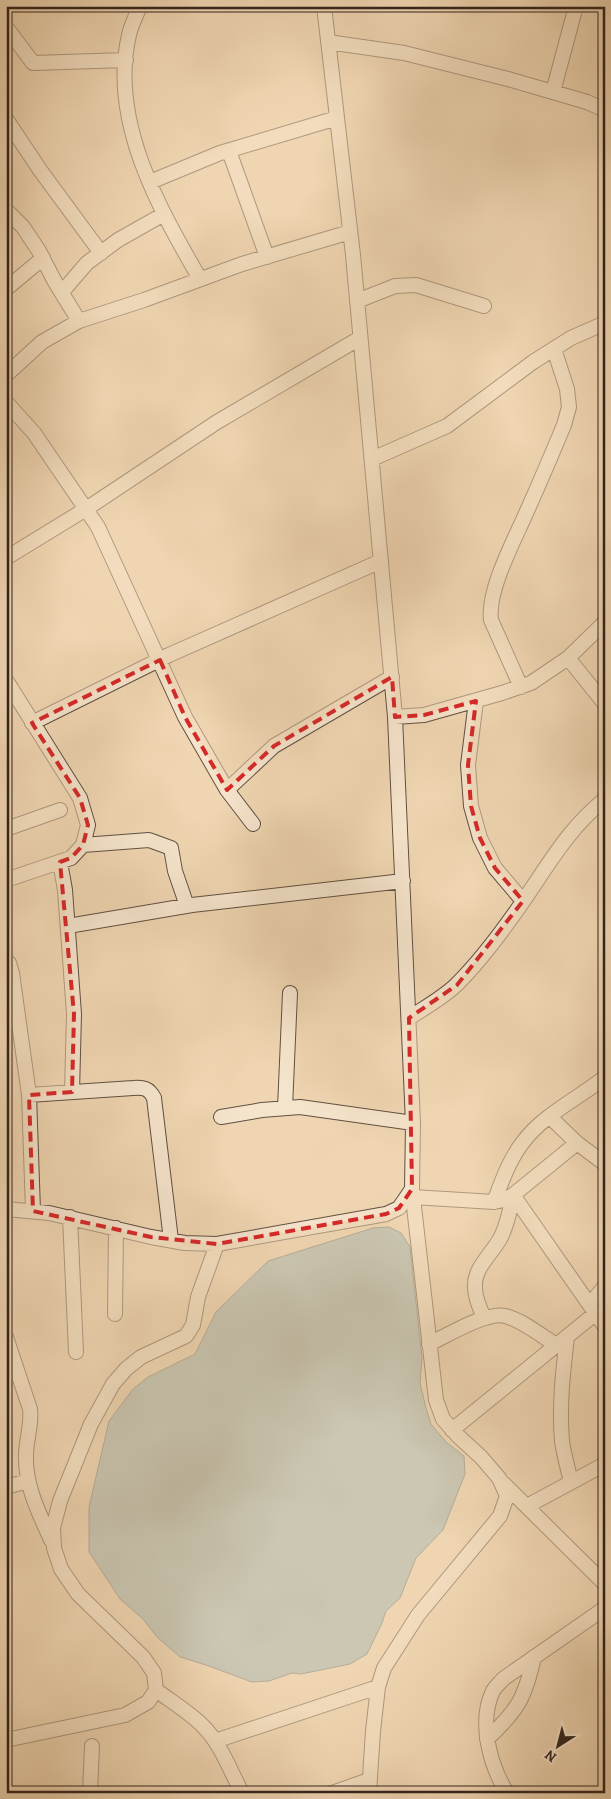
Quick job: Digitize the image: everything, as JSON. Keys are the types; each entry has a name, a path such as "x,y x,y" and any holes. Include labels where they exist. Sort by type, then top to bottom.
{"street":[{"path":"140,6 129,35 124,92 137,150 150,182 164,214 200,279"},
{"path":"324,6 357,301 392,677 409,1018 413,1123 412,1193 436,1400 443,1419 452,1430 481,1457 499,1478 605,1584"},
{"path":"553,92 576,6"},
{"path":"6,27 33,62 126,60"},
{"path":"328,42 404,53 553,92 587,102 605,110"},
{"path":"150,182 229,151 337,118"},
{"path":"6,120 40,170 101,252"},
{"path":"229,151 267,256"},
{"path":"6,210 23,227 79,321"},
{"path":"62,292 87,263 101,252 164,214"},
{"path":"6,375 42,342 79,321 267,256 350,232"},
{"path":"6,289 43,258"},
{"path":"357,301 395,286 416,285 484,306"},
{"path":"372,459 447,426 533,362 571,338 605,323"},
{"path":"6,558 86,509 217,422 360,338"},
{"path":"521,687 491,620 490,609 509,553 564,426 569,407 567,389 554,349"},
{"path":"6,402 34,433 98,527 185,717 227,790 252,824"},
{"path":"32,723 160,660 381,561"},
{"path":"395,717 424,715 531,683 568,658 605,622"},
{"path":"568,658 605,704"},
{"path":"227,790 274,746 392,677"},
{"path":"6,680 80,798 88,825 82,846 71,858 6,880"},
{"path":"476,701 468,765 471,806 480,838 495,868 523,901"},
{"path":"409,1018 457,985 484,954 561,845 586,814 605,800"},
{"path":"6,829 60,810"},
{"path":"82,846 150,840 171,848 174,871 187,906"},
{"path":"60,862 65,890 74,1014 72,1092"},
{"path":"68,926 187,906 403,881"},
{"path":"6,961 9,963 12,973 28,1096 33,1212"},
{"path":"285,1108 290,992"},
{"path":"494,1202 506,1172 523,1142 550,1117 605,1077"},
{"path":"28,1096 144,1087 151,1091 154,1098 171,1240"},
{"path":"221,1117 262,1110 300,1107 413,1123"},
{"path":"550,1117 577,1143 605,1164"},
{"path":"412,1193 494,1202 503,1200 513,1195 577,1143"},
{"path":"6,1209 70,1218 171,1240 217,1244 386,1214 399,1208 412,1193"},
{"path":"513,1195 605,1327"},
{"path":"484,1318 475,1288 476,1278 508,1221 513,1195"},
{"path":"70,1218 76,1352"},
{"path":"115,1314 116,1228"},
{"path":"54,1548 53,1528 60,1501 91,1424 113,1384 126,1369 141,1357 186,1336 193,1325 198,1297 217,1244"},
{"path":"452,1430 567,1336 593,1309 605,1286"},
{"path":"429,1344 495,1314 516,1320 556,1346"},
{"path":"567,1336 561,1385 561,1416 563,1443 572,1482"},
{"path":"6,1337 30,1409 31,1419 26,1453 28,1481 33,1499 61,1569 78,1594 142,1657 154,1674 156,1690 148,1702 125,1714 6,1740"},
{"path":"527,1506 605,1464"},
{"path":"332,1793 369,1786 378,1687 384,1668 418,1615 500,1516 507,1496 499,1478"},
{"path":"6,1487 28,1481"},
{"path":"507,1793 498,1778 487,1739 489,1705 493,1690 503,1679 605,1608"},
{"path":"487,1739 506,1722 523,1697 529,1681 534,1657"},
{"path":"215,1741 378,1687"},
{"path":"156,1690 193,1717 215,1741 242,1793"},
{"path":"90,1793 92,1746"}],"highlighted area":[{"path":"160,660 185,717 227,790 274,746 392,677 395,717 424,715 476,701 468,765 471,806 480,838 495,868 523,901 457,985 409,1018 412,1189 399,1208 386,1214 217,1244 151,1237 33,1211 29,1095 72,1092 74,1014 60,862 71,858 83,845 88,825 80,798 32,723"}],"water":[{"path":"389,1227 401,1233 410,1247 422,1358 420,1383 431,1424 446,1442 464,1456 465,1474 443,1530 416,1558 400,1598 386,1611 367,1654 350,1664 301,1674 292,1673 269,1681 252,1682 180,1657 157,1637 143,1619 120,1599 89,1552 89,1507 109,1421 133,1389 148,1377 195,1354 216,1312 268,1261 373,1228"}]}
